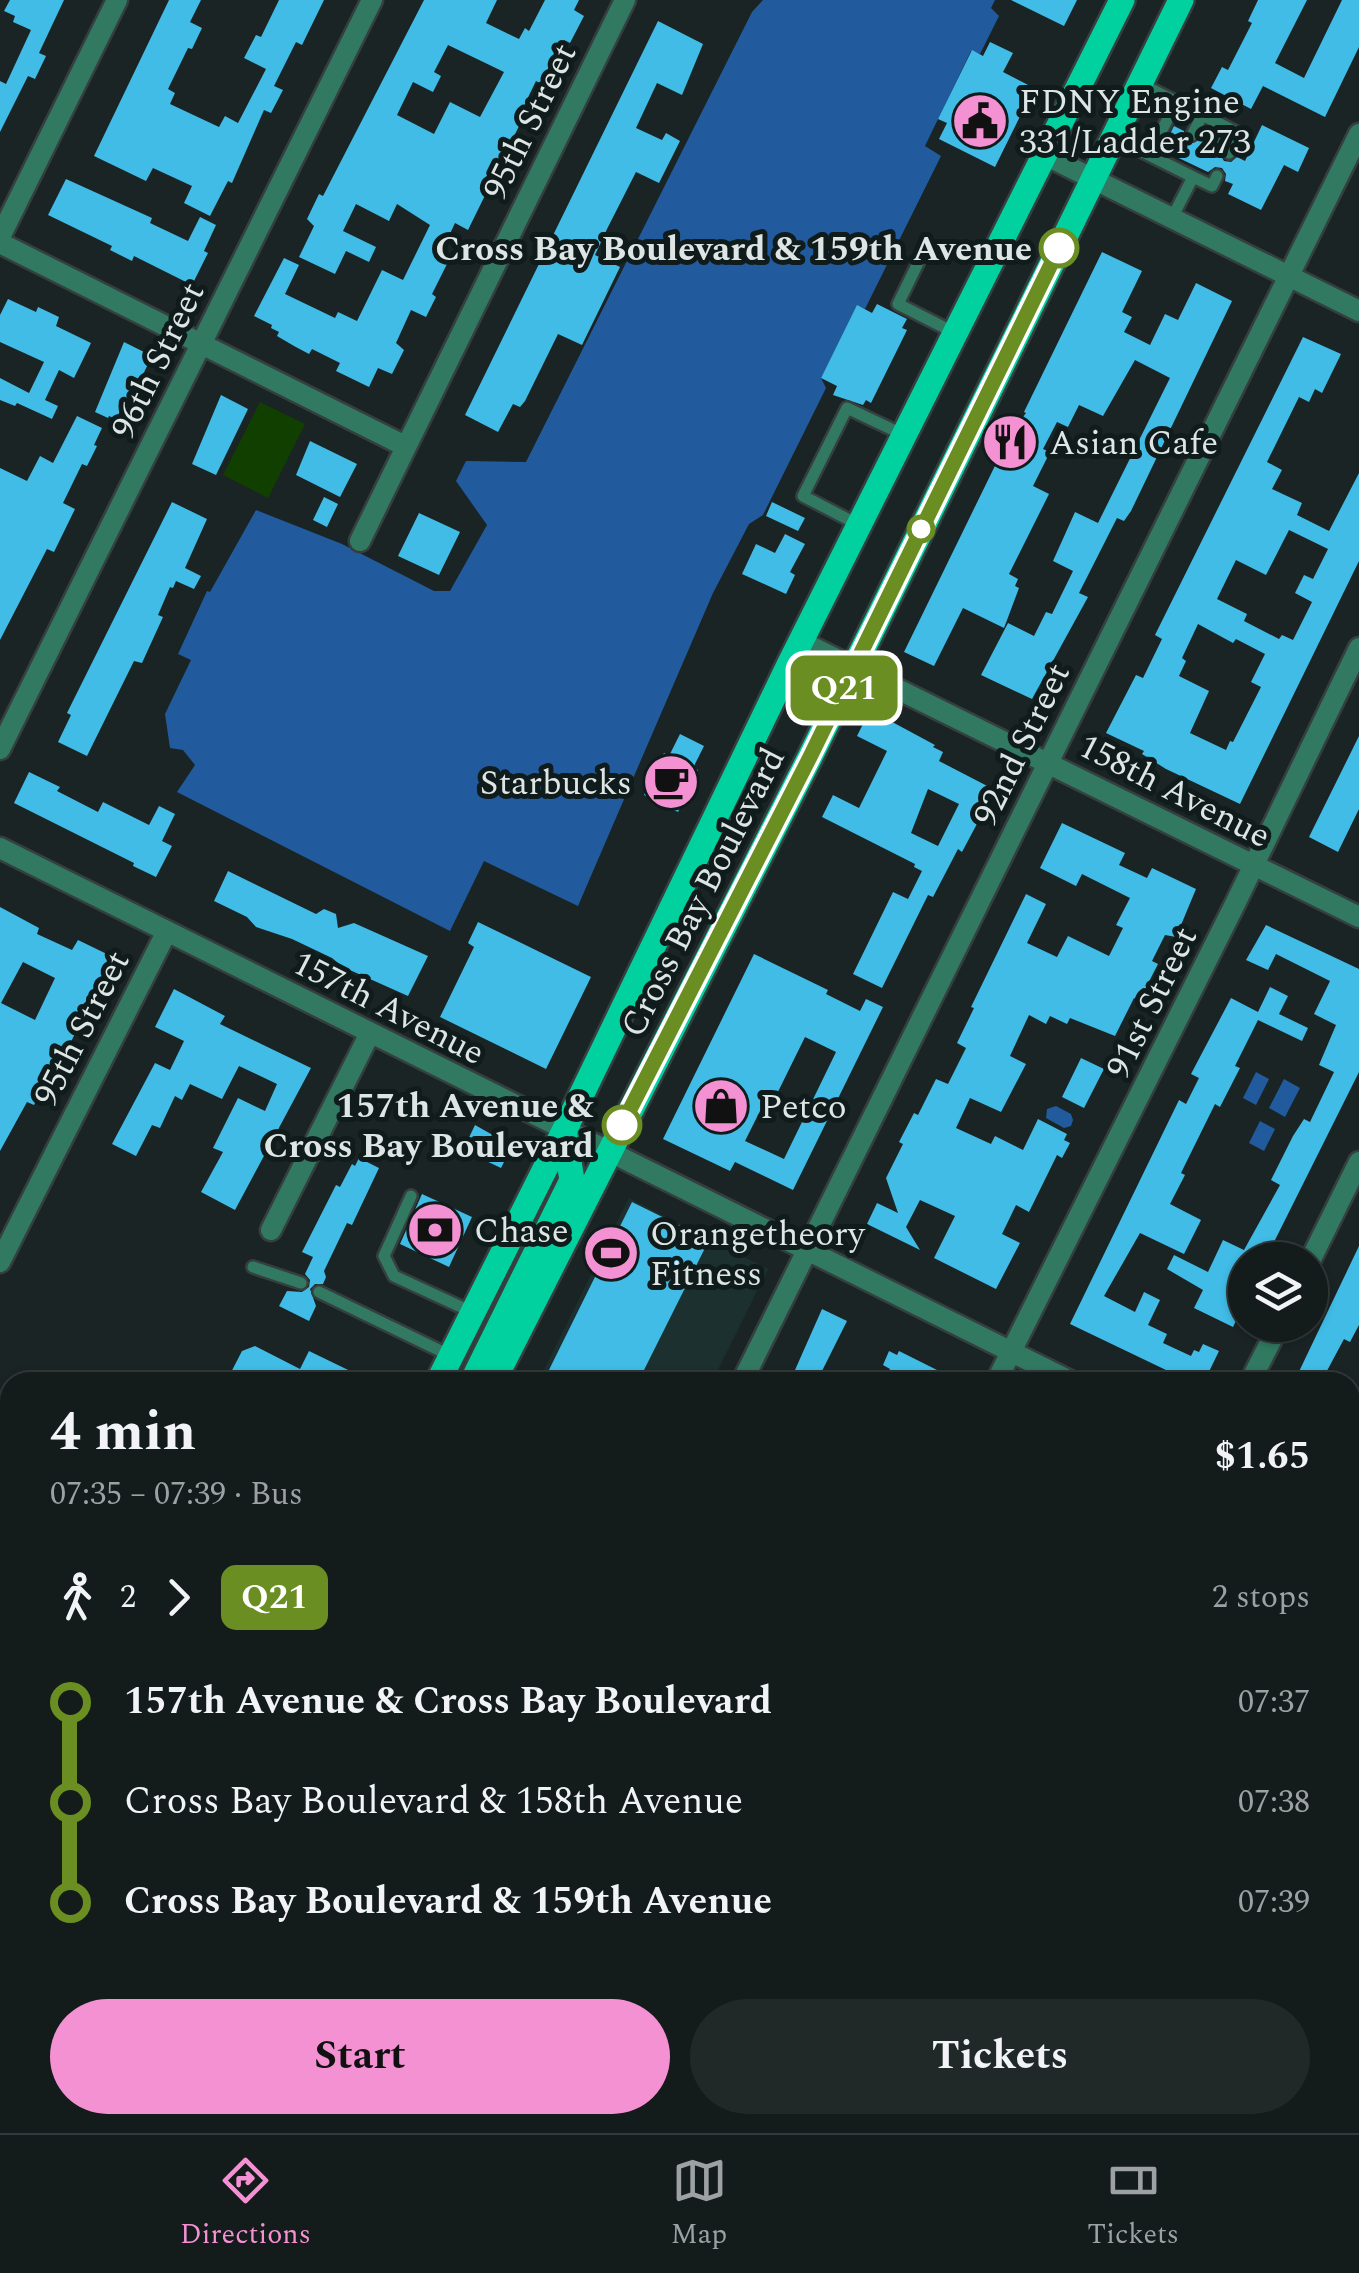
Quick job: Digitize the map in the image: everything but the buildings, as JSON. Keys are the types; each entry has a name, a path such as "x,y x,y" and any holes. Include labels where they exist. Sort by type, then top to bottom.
{"main road":[{"name":"Cross Bay Boulevard","path":"443,1372 564,1131 800,641 1122,0"},
{"name":"Cross Bay Boulevard","path":"498,1372 853,668 1180,0"},
{"path":"477,1372 572,1180 564,1131"}],"street":[{"path":"117,0 0,240 404,446"},
{"name":"96th Street","path":"0,749 372,0"},
{"name":"95th Street","path":"360,541 625,0"},
{"name":"92nd Street","path":"747,1372 1359,134"},
{"path":"1044,155 1359,311"},
{"name":"158th Avenue","path":"800,641 1359,917"},
{"name":"91st Street","path":"1002,1372 1236,904 1359,648"},
{"name":"157th Avenue","path":"0,848 1051,1372"},
{"name":"95th Street","path":"0,1262 167,931"},
{"path":"271,1230 369,1034"},
{"path":"1319,1242 1359,1162"},
{"path":"1255,1372 1270,1342"}],"lane":[{"path":"1140,84 1238,134 1229,153"},
{"path":"1149,155 1176,103"},
{"path":"1192,135 1202,116"},
{"path":"1215,146 1224,127"},
{"path":"1113,138 1178,163 1212,186 1217,176"},
{"path":"1172,218 1198,175"},
{"path":"920,260 898,304 955,333"},
{"path":"859,525 803,496 847,408 904,436"},
{"path":"411,1196 384,1256 386,1266 394,1276 472,1312"},
{"path":"253,1267 301,1282"},
{"path":"319,1292 450,1356"}],"shaded area":[{"path":"629,1198 768,1269 717,1372 543,1372"}],"green space":[{"path":"260,402 305,424 268,498 223,475"}],"water":[{"path":"763,0 995,0 991,8 999,16 980,54 971,51 925,146 941,156 865,309 857,306 821,378 826,388 763,515 749,524 713,593 578,906 484,861 450,931 177,792 195,765 183,750 170,748 165,714 191,660 178,654 207,591 210,592 256,510 342,544 434,591 450,591 487,525 456,481 466,461 526,462 752,12"},
{"path":"1256,1072 1269,1079 1256,1105 1243,1098"},
{"path":"1284,1079 1300,1088 1285,1117 1269,1108"},
{"path":"1056,1106 1071,1114 1071,1126 1064,1128 1046,1118 1047,1109"},
{"path":"1260,1121 1275,1129 1264,1151 1249,1143"}],"bus line":[{"name":"Q21","path":"622,1125 810,757 1059,248"}],"place":[{"name":"FDNY Engine 331/Ladder 273","path":"980,121"},
{"name":"Cross Bay Boulevard & 159th Avenue","path":"1059,248"},
{"name":"Asian Cafe","path":"1010,442"},
{"name":"Starbucks","path":"671,782"},
{"name":"Petco","path":"721,1106"},
{"name":"157th Avenue & Cross Bay Boulevard","path":"622,1125"},
{"name":"Chase","path":"435,1230"},
{"name":"Orangetheory Fitness","path":"611,1253"}]}
